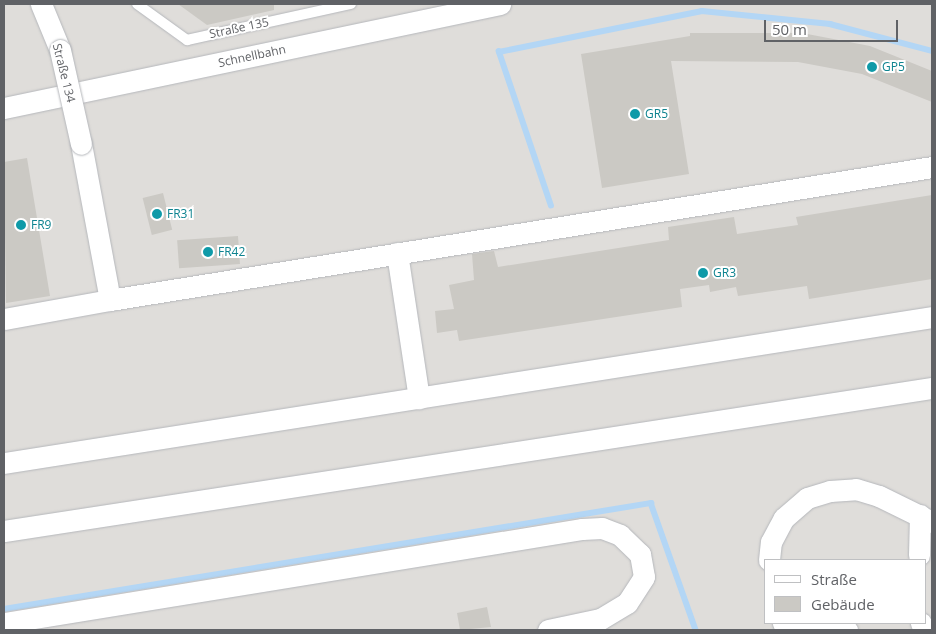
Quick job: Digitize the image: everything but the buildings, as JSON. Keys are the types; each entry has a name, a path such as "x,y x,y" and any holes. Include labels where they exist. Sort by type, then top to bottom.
{"street":[{"name":"Straße 134","path":"41,4 60,50 81,144 110,300"},
{"name":"Schnellbahn","path":"4,108 500,4"},
{"path":"4,319 110,300 932,167"},
{"path":"397,254 419,398"},
{"path":"4,462 932,317"},
{"path":"4,532 932,388"},
{"path":"769,559 771,542 784,518 807,498 830,491 856,489 926,519 923,556"},
{"path":"4,623 582,529 602,528 620,535 640,554 644,577 627,603 600,619 548,630"},
{"path":"799,630 822,624"}],"lane":[{"name":"Straße 135","path":"137,4 187,40 351,4"}],"shaded area":[{"path":"4,4 932,4 932,630 4,630"}],"waterway":[{"path":"551,206 499,52 702,11 830,24 932,51"},
{"path":"4,609 651,503 696,630"}],"place":[{"name":"GP5","path":"872,67"},
{"name":"GR5","path":"635,114"},
{"name":"FR31","path":"157,214"},
{"name":"FR9","path":"21,225"},
{"name":"FR42","path":"208,252"},
{"name":"GR3","path":"703,273"}]}
